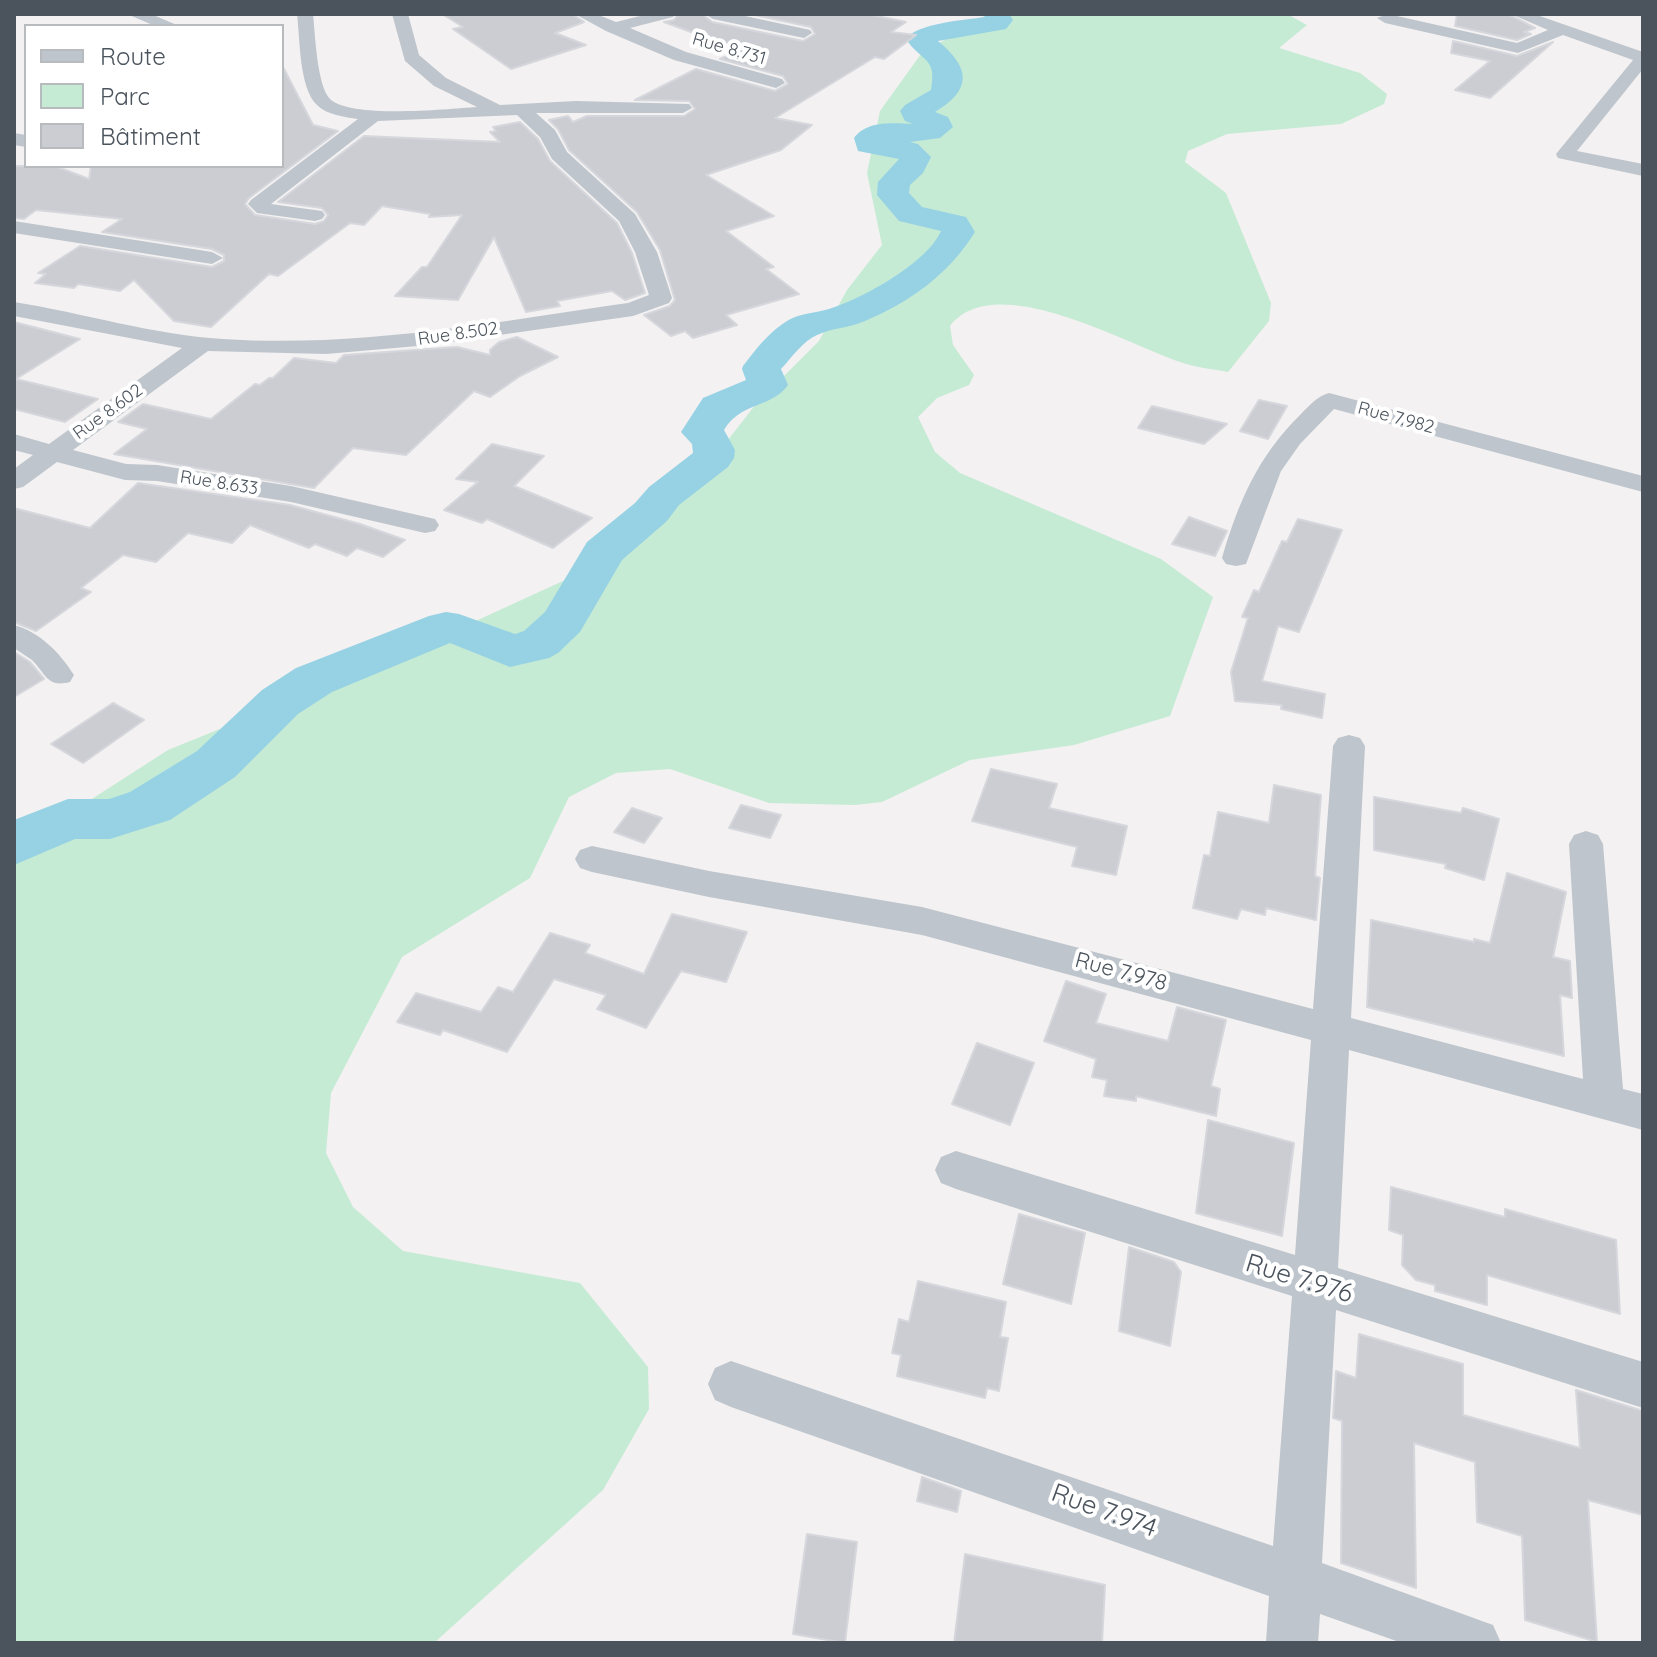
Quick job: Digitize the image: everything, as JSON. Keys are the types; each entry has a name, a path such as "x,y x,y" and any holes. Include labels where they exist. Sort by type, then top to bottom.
{"street":[{"path":"135,14 165,24"},
{"path":"400,14 411,57 440,82 510,110"},
{"name":"Rue 8.731","path":"583,14 647,44 710,66 776,83"},
{"path":"612,28 667,14"},
{"path":"713,14 804,33"},
{"path":"1519,14 1641,62 1565,154 1643,170"},
{"path":"1385,18 1518,48 1562,30"},
{"path":"302,24 318,97 336,110 375,115 566,106 683,108"},
{"name":"Rue 8.502","path":"14,309 203,344 282,349 383,344 633,309 661,298 646,252 628,218 559,155 548,134 510,110"},
{"path":"315,215 264,209 258,204 375,115"},
{"path":"14,227 212,258"},
{"name":"Rue 8.602","path":"14,481 203,344"},
{"name":"Rue 7.982","path":"1236,558 1251,507 1265,479 1284,447 1329,400 1643,484"},
{"name":"Rue 8.633","path":"14,442 125,472 157,473 291,494 425,525"},
{"path":"14,634 43,654 59,675"},
{"path":"1292,1643 1349,746"},
{"path":"1586,844 1604,1102"},
{"name":"Rue 7.978","path":"592,859 709,884 922,921 1643,1112"},
{"name":"Rue 7.976","path":"956,1170 1643,1385"},
{"name":"Rue 7.974","path":"731,1384 1475,1643"}],"green space":[{"path":"988,14 1287,14 1307,25 1279,48 1360,73 1387,94 1384,104 1341,124 1227,134 1188,151 1185,162 1226,193 1271,303 1269,321 1228,372 1186,364 1064,316 998,305 971,310 950,326 953,345 974,375 969,385 937,398 918,417 935,452 960,473 1161,559 1213,597 1170,716 1074,745 970,760 882,802 855,805 769,803 670,769 616,773 569,797 530,878 402,957 331,1093 326,1153 353,1207 403,1251 580,1283 648,1367 649,1409 603,1490 434,1643 14,1643 14,849 168,750 397,657 563,581 681,500 756,404 819,341 847,290 882,245 867,173 880,111 921,54"}],"building":[{"path":"442,14 572,14 584,22 555,33 586,45 511,69 453,29 463,27"},
{"path":"678,14 702,14 712,22 803,41 815,34 811,27 750,14 867,14 906,22 891,32 916,35 884,59 875,57 775,118 812,125 781,150 706,175 774,216 726,231 774,267 766,269 799,294 726,315 737,325 693,338 685,331 671,336 644,315 670,306 675,300 660,250 637,212 569,150 558,129 549,120 568,116 573,122 587,116 684,116 695,109 689,101 635,100 696,69 775,91 788,84 783,76 720,59 740,50 664,22 674,20"},
{"path":"1457,14 1508,14 1535,28 1524,32 1531,34 1517,40 1455,26"},
{"path":"1453,41 1517,56 1553,42 1490,98 1455,90 1490,61 1451,53"},
{"path":"284,69 313,125 338,131 249,198 245,204 255,215 315,224 324,221 328,215 322,208 278,202 364,136 500,142 490,132 496,131 493,127 520,122 538,139 550,161 617,223 632,253 645,293 625,300 612,291 557,301 560,306 526,312 494,237 458,300 395,296 422,267 427,267 462,215 429,217 430,214 382,206 364,225 350,223 278,276 269,274 211,327 174,321 134,280 120,291 78,284 74,288 35,283 46,274 38,273 80,246 212,267 224,261 224,255 212,249 102,232 122,219 36,210 24,219 14,218 14,166 60,168 89,179 91,168 284,168"},
{"path":"14,322 80,339 16,379 98,399 65,422 14,409"},
{"path":"517,337 558,357 520,376 490,397 474,391 406,455 353,448 314,488 114,454 147,429 118,422 143,404 211,419 255,384 260,385 273,378 294,358 336,363 344,355 457,347 490,355 490,350 499,342"},
{"path":"1259,400 1287,406 1268,439 1240,431"},
{"path":"1152,406 1227,424 1204,444 1138,428"},
{"path":"492,444 544,456 514,486 592,518 553,548 487,519 482,523 444,510 478,482 456,479"},
{"path":"138,483 290,505 405,540 383,557 357,548 347,556 315,544 309,548 250,525 232,543 188,533 156,562 123,555 81,588 91,592 36,631 14,622 14,508 90,528"},
{"path":"1189,517 1227,531 1215,556 1172,544"},
{"path":"1298,519 1342,530 1299,632 1278,626 1262,681 1325,694 1322,718 1281,709 1282,705 1235,701 1231,672 1248,618 1242,617 1254,590 1259,592 1282,541 1287,542"},
{"path":"14,652 30,662 44,679 14,697"},
{"path":"113,703 144,720 83,763 51,744"},
{"path":"991,769 1057,784 1049,808 1127,826 1116,875 1072,866 1077,847 972,821"},
{"path":"1274,785 1321,795 1315,876 1320,878 1316,920 1266,908 1265,915 1241,909 1237,919 1193,908 1204,855 1210,856 1218,812 1269,823"},
{"path":"1374,797 1461,813 1463,808 1499,819 1484,880 1445,868 1446,864 1374,850"},
{"path":"741,805 781,815 770,838 729,828"},
{"path":"632,808 662,818 644,843 614,832"},
{"path":"1507,873 1566,892 1553,957 1570,961 1572,998 1560,995 1564,1056 1367,1007 1371,920 1490,943"},
{"path":"672,914 747,932 726,982 681,971 646,1028 597,1009 606,995 554,979 507,1052 443,1030 440,1035 397,1022 416,993 481,1012 498,987 513,992 550,933 590,945 585,953 644,974"},
{"path":"1066,981 1106,994 1096,1023 1168,1041 1177,1007 1226,1020 1211,1086 1220,1089 1216,1116 1136,1096 1136,1101 1104,1096 1107,1080 1092,1077 1096,1059 1044,1041"},
{"path":"977,1043 1034,1063 1010,1125 952,1104"},
{"path":"1208,1120 1294,1143 1282,1236 1196,1213"},
{"path":"1391,1187 1505,1217 1505,1209 1616,1240 1620,1314 1487,1275 1487,1305 1435,1291 1435,1285 1416,1280 1402,1265 1403,1235 1389,1230"},
{"path":"1019,1214 1085,1233 1071,1304 1003,1284"},
{"path":"1129,1247 1174,1262 1181,1272 1170,1346 1119,1331"},
{"path":"918,1281 1006,1302 1000,1337 1008,1338 999,1391 987,1388 985,1398 897,1376 901,1355 892,1353 899,1319 909,1322"},
{"path":"1359,1334 1463,1364 1463,1415 1580,1448 1576,1390 1643,1411 1643,1515 1588,1500 1597,1642 1525,1620 1522,1536 1477,1522 1475,1462 1414,1443 1416,1588 1341,1563 1342,1421 1333,1418 1336,1371 1356,1378"},
{"path":"922,1477 961,1491 957,1512 917,1501"},
{"path":"807,1534 857,1542 845,1643 793,1634"},
{"path":"965,1554 1105,1585 1102,1643 954,1643"}],"waterway":[{"path":"14,844 68,819 110,819 150,806 216,764 280,702 314,680 446,627 459,629 510,651 541,642 563,621 603,552 651,512 664,496 713,458 712,443 702,432 717,407 768,385 761,369 802,327 840,318 872,304 923,272 949,246 958,232 954,224 911,214 893,195 894,182 912,166 915,157 907,151 869,144 869,138 886,132 921,133 938,127 937,123 915,115 915,111 945,94 948,72 945,61 919,39 943,31 997,23 1000,20 996,14"}]}
